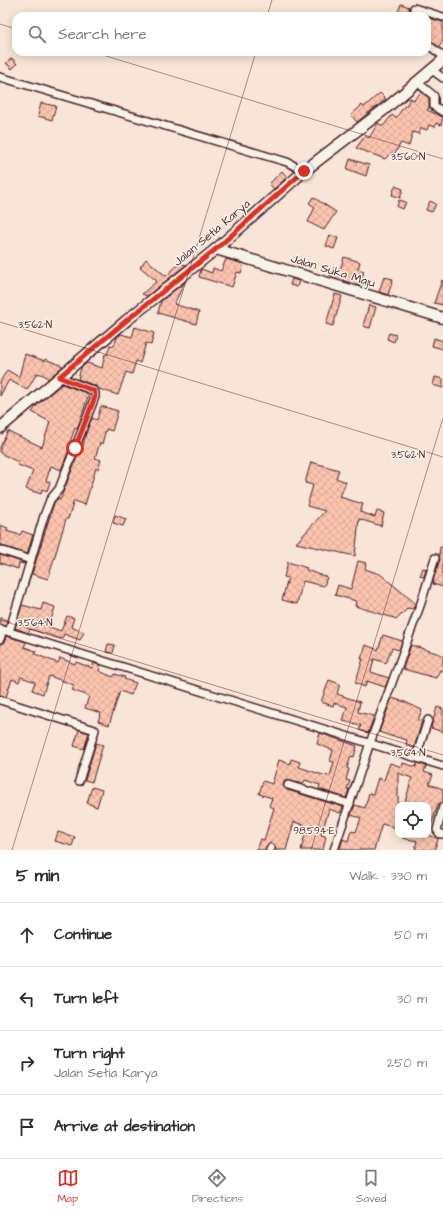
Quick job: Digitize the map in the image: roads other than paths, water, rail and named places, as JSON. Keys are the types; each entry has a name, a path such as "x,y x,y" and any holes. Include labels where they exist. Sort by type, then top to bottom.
{"main road":[{"name":"Jalan Setia Karya","path":"0,428 127,320 216,249 304,171 385,109 443,60"},
{"name":"Jalan Suka Maju","path":"216,249 443,318"}],"street":[{"path":"414,8 427,12"},
{"path":"431,13 443,17"},
{"path":"431,47 443,56"},
{"path":"432,70 443,78"},
{"path":"0,77 290,163 304,171"},
{"path":"417,82 434,96 434,106 443,112"},
{"path":"0,638 31,560 50,500 59,489 95,397 94,391 59,377"},
{"path":"0,550 31,560"},
{"path":"334,850 370,743 421,603 435,558"},
{"path":"4,630 443,766"},
{"path":"0,700 95,730 79,782"},
{"path":"416,757 428,720"},
{"path":"288,785 350,804"},
{"path":"443,807 437,830 440,834 443,834"}]}
